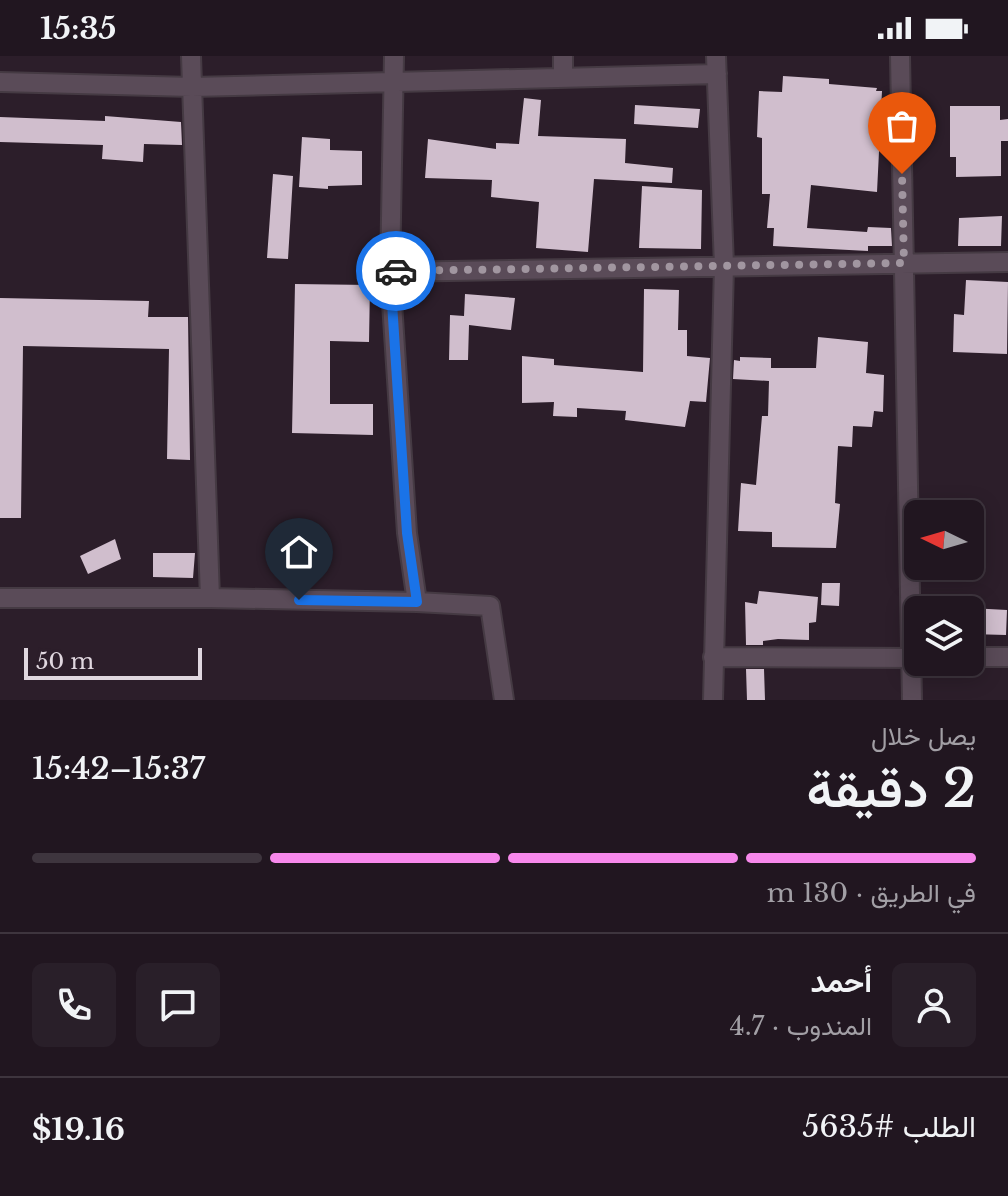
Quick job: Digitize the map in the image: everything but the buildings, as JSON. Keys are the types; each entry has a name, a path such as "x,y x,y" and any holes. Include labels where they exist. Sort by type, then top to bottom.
{"street":[{"path":"191,56 210,598"},
{"path":"394,56 390,272 407,533 417,602"},
{"path":"563,56 563,78"},
{"path":"900,56 913,596"},
{"path":"0,82 192,87 563,78 716,65 724,266 713,700"},
{"path":"390,272 1008,262"},
{"path":"0,598 210,598 490,606 504,700"},
{"path":"713,657 904,658"},
{"path":"984,657 1008,657"},
{"path":"912,700 914,676"}],"way so far":[{"path":"396,271 904,263 902,174"}],"route":[{"path":"299,600 417,602 407,533 390,272 396,271"}]}
